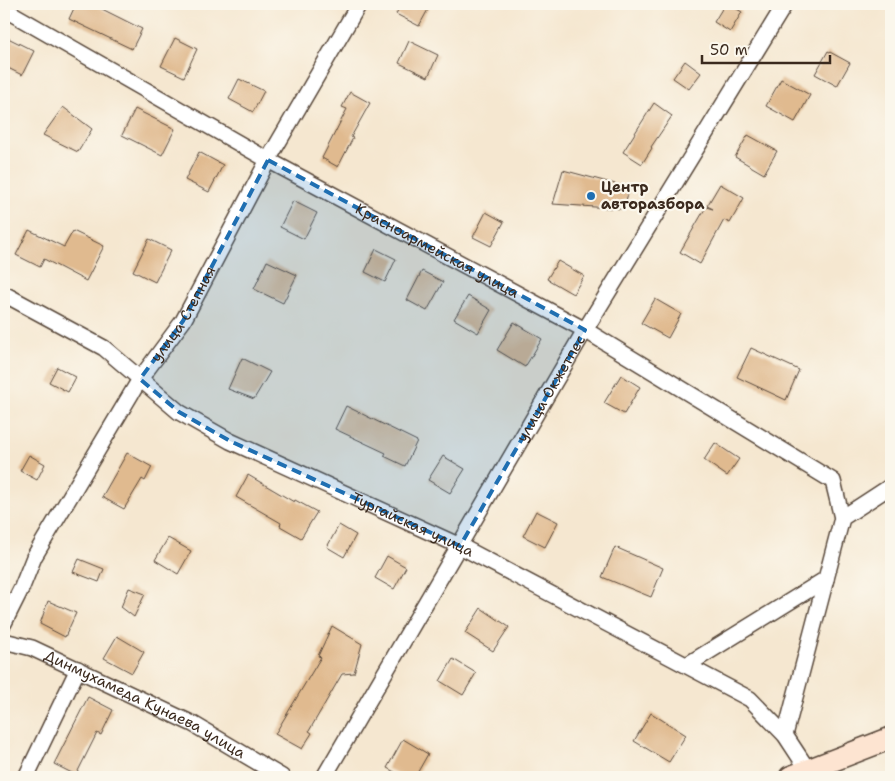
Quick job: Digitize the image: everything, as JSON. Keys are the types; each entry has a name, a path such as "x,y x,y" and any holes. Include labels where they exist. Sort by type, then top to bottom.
{"street":[{"name":"улица Степная","path":"4,623 34,557 140,380 183,321 268,160 359,4"},
{"name":"улица Окжетпес","path":"324,777 585,330 785,4"},
{"name":"Красноармейская улица","path":"4,9 268,160 585,330 833,481 842,518"},
{"name":"Тургайская улица","path":"4,294 104,348 179,412 230,441 460,546 750,699 785,735 799,774"},
{"path":"785,735 842,518 891,486"},
{"path":"687,665 826,580"},
{"name":"Динмухамеда Кунаева улица","path":"4,641 32,648 193,724 282,777"},
{"path":"26,777 78,669"},
{"path":"799,774 891,738"}],"highlighted area":[{"path":"268,160 585,330 460,546 230,441 179,412 140,379 183,321"}],"building":[{"path":"76,4 92,4 142,29 132,49 69,19"},
{"path":"401,4 431,4 419,26 396,14"},
{"path":"725,4 742,12 730,32 714,22"},
{"path":"4,36 34,51 22,75 4,66"},
{"path":"175,38 197,49 184,77 161,66"},
{"path":"409,41 438,55 428,77 399,63"},
{"path":"828,51 850,63 837,86 815,74"},
{"path":"685,61 701,73 689,89 673,78"},
{"path":"239,79 264,91 253,112 229,99"},
{"path":"781,79 810,95 795,122 766,106"},
{"path":"350,92 370,103 351,137 353,138 338,167 322,158 347,109 342,107"},
{"path":"654,103 672,116 642,164 623,152"},
{"path":"63,107 92,129 78,152 43,135"},
{"path":"135,109 175,129 162,155 122,135"},
{"path":"748,135 777,151 764,174 735,157"},
{"path":"199,152 223,165 209,192 185,180"},
{"name":"Центр авторазбора","path":"563,170 630,188 623,209 553,204"},
{"path":"720,184 744,198 730,223 724,220 700,264 680,252 706,207 713,209 707,206"},
{"path":"293,201 317,213 304,239 280,227"},
{"path":"486,212 504,222 491,246 473,237"},
{"path":"29,230 64,247 73,231 104,246 86,281 44,259 40,267 16,255"},
{"path":"149,239 171,250 155,282 133,271"},
{"path":"376,249 396,259 385,282 365,272"},
{"path":"267,261 297,275 283,303 254,289"},
{"path":"558,261 584,276 573,294 547,279"},
{"path":"422,271 443,282 427,311 407,300"},
{"path":"468,296 491,310 478,333 454,319"},
{"path":"655,299 681,314 668,338 641,323"},
{"path":"514,322 542,339 525,367 497,350"},
{"path":"751,348 799,370 786,400 737,377"},
{"path":"242,358 270,372 254,399 228,389"},
{"path":"57,367 76,377 68,392 49,382"},
{"path":"621,375 640,387 624,414 604,403"},
{"path":"346,406 417,441 405,466 384,456 386,453 335,429"},
{"path":"715,443 739,459 727,476 704,460"},
{"path":"127,453 152,467 145,481 142,479 124,509 102,497"},
{"path":"29,455 45,464 37,480 20,471"},
{"path":"443,456 465,469 450,493 428,480"},
{"path":"248,475 294,502 295,500 317,512 301,538 280,526 281,523 236,497"},
{"path":"536,511 558,522 545,547 523,536"},
{"path":"339,525 356,535 344,557 327,547"},
{"path":"168,538 191,551 178,574 155,560"},
{"path":"615,547 663,568 651,597 602,577"},
{"path":"387,556 406,567 394,589 375,578"},
{"path":"79,559 104,569 99,582 73,572"},
{"path":"129,588 145,594 134,617 121,607"},
{"path":"48,601 76,613 65,637 40,624"},
{"path":"481,608 509,627 493,651 465,633"},
{"path":"332,626 362,644 354,673 342,674 309,731 312,733 302,749 275,734 321,657 318,656"},
{"path":"117,636 144,652 132,673 104,658"},
{"path":"453,659 476,673 463,695 440,681"},
{"path":"88,697 113,710 101,735 97,733 76,775 54,764"},
{"path":"651,713 686,735 669,762 634,741"},
{"path":"403,739 428,754 415,777 404,777 387,768"}],"place":[{"name":"Центр авторазбора","path":"591,196"}]}
